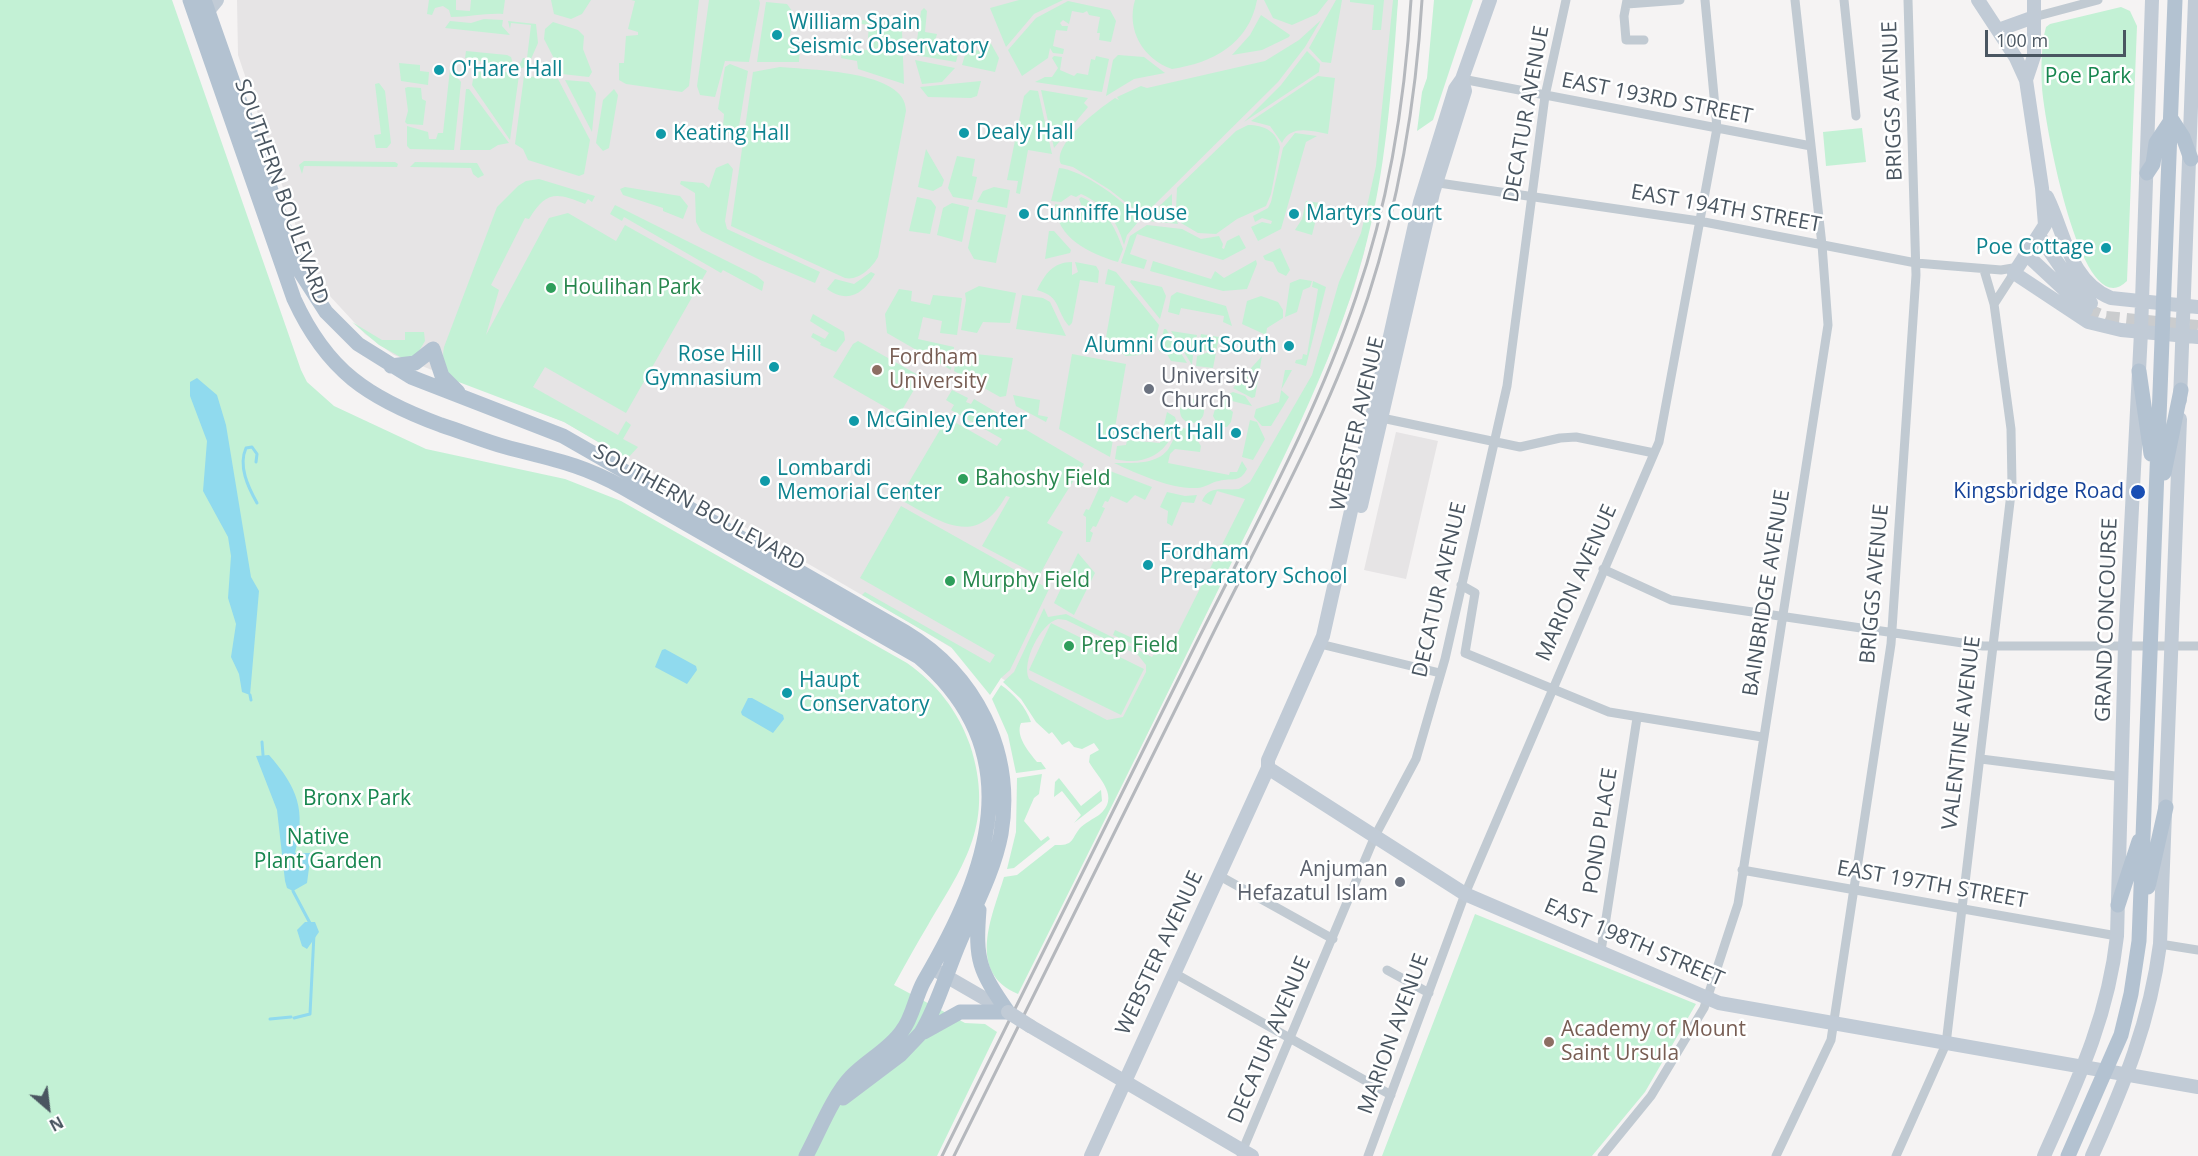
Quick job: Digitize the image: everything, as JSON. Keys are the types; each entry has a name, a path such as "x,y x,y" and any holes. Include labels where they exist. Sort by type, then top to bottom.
{"main road":[{"name":"SOUTHERN BOULEVARD","path":"190,0 294,298 318,344 347,376 378,398 411,413 493,444 576,464 607,479 904,648 933,668 955,693 973,722 984,754 990,789 989,822 977,869 939,972 921,1034 900,1055 857,1086 831,1110"},
{"path":"2068,1156 2107,1071 2127,1014 2136,968 2141,913 2175,0"},
{"name":"SOUTHERN BOULEVARD","path":"209,4 299,270 318,302 358,344 411,378 563,436 920,641 946,662 977,702 992,733 1000,765 1003,796 1000,834 993,862 980,895 939,972 922,984 904,1029 850,1078 806,1156"},
{"path":"2147,173 2153,164 2156,143 2172,120"},
{"path":"2172,120 2183,137 2191,159"},
{"path":"389,366 418,362 433,350 442,376 462,396"},
{"path":"2139,371 2157,495"},
{"path":"2156,514 2181,390"},
{"path":"2141,913 2166,807"},
{"path":"2118,905 2144,824"},
{"path":"980,895 976,943 978,961 986,980 1008,1012"},
{"path":"921,1034 945,1017 960,1012 1008,1012"}],"street":[{"name":"WEBSTER AVENUE","path":"1091,1156 1268,768 1268,760 1325,645 1431,182 1455,89 1462,80 1490,0"},
{"name":"DECATUR AVENUE","path":"1245,1154 1290,1038 1375,837 1416,759 1440,673 1507,386 1545,96 1566,0"},
{"path":"1644,40 1626,40 1627,2 1680,0"},
{"name":"MARION AVENUE","path":"1368,1156 1465,894 1551,688 1659,442 1717,128 1705,0"},
{"name":"BAINBRIDGE AVENUE","path":"1602,1156 1651,1096 1709,997 1738,904 1762,737 1828,325 1822,245 1795,0"},
{"path":"1844,0 1856,116"},
{"name":"BRIGGS AVENUE","path":"1776,1156 1831,1040 1891,633 1916,263 1908,0"},
{"path":"1978,0 2026,80 2042,188 2045,225 2040,237 1994,304"},
{"path":"2026,80 2034,56 2034,0"},
{"path":"1998,30 2034,17 2098,0"},
{"name":"GRAND CONCOURSE","path":"2044,1156 2084,1068 2106,1003 2116,936 2125,645 2141,332 2152,0"},
{"path":"2092,1156 2128,1075 2150,1004 2160,944 2181,390 2191,336 2194,0"},
{"name":"EAST 193RD STREET","path":"1462,80 1811,146"},
{"name":"EAST 194TH STREET","path":"1431,182 1699,221 1916,263 1984,270 2020,265"},
{"path":"2042,188 2072,259 2087,282 2101,294 2111,298 2192,306"},
{"path":"2020,265 2089,307 2040,237"},
{"path":"2020,265 2088,322 2141,332 2191,336"},
{"name":"VALENTINE AVENUE","path":"1896,1156 1946,1044 1981,759 2013,468 2011,429 1994,304 1984,270"},
{"path":"1376,417 1521,447 1560,438 1589,438 1654,453"},
{"path":"1603,569 1671,600 1993,647 2198,645"},
{"path":"1461,585 1475,593 1465,653 1609,712 1762,737"},
{"path":"1325,645 1440,673"},
{"name":"POND PLACE","path":"1601,951 1637,718"},
{"path":"1981,759 2122,777"},
{"name":"EAST 198TH STREET","path":"1268,768 1465,894 1719,1003 2198,1087"},
{"name":"EAST 197TH STREET","path":"1742,870 2116,936"},
{"path":"1218,875 1332,939"},
{"path":"2160,944 2198,950"},
{"path":"1387,970 1429,993"},
{"path":"939,972 1245,1154"},
{"path":"1174,973 1391,1095"}],"shaded area":[{"name":"Fordham University","path":"237,0 1398,0 1380,170 1364,253 1354,288 1327,360 1293,436 1135,759 917,627 564,422 394,355 365,334 328,294 302,244 238,55"},
{"path":"1396,432 1438,441 1406,579 1364,570"}],"green space":[{"name":"Bronx Park","path":"0,0 172,0 301,370 307,382 334,406 426,449 565,479 621,501 907,663 937,689 953,710 970,745 977,772 979,797 977,819 972,841 954,882 894,985 965,1023 985,1024 997,1032 937,1156 0,1156"},
{"path":"429,0 456,0 456,10 470,11 471,0 505,0 503,14 451,17 449,10 443,6 435,8 432,15 427,14"},
{"path":"551,0 591,0 582,14 571,19 554,14"},
{"path":"631,0 699,0 689,86 682,92 626,84 619,80 619,63 624,63 626,36 638,35 638,32 628,29 635,1"},
{"path":"709,0 759,0 760,3 749,62 725,61 715,97 700,95 697,86"},
{"path":"1019,0 1063,0 1034,14 1006,47 990,8"},
{"path":"1135,0 1257,0 1246,28 1226,49 1201,62 1172,69 1153,58 1139,42 1133,22"},
{"path":"1264,0 1328,0 1317,14 1292,25 1273,18"},
{"path":"1336,0 1342,0 1331,63 1322,62 1309,48"},
{"path":"1350,0 1384,0 1381,30 1372,30 1374,5 1350,2"},
{"path":"1393,0 1398,0 1383,161 1363,256 1335,339 1282,460 1018,994 1002,984 992,972 988,958 989,926 1004,877 1017,875 1055,845 1069,843 1080,828 1105,808 1108,795 1089,762 1090,755 1099,750 1094,743 1082,749 1074,747 1069,741 1062,745 1052,732 1049,734 1036,722 1021,699 1003,682 1014,672 1044,608 1048,617 1066,614 1152,657 1154,654 1113,635 1115,630 1167,654 1245,499 1217,491 1211,505 1202,501 1213,490 1239,489 1250,482 1312,375 1339,282 1361,233 1376,166","holes":["1058,619 1066,620 1138,655 1146,665 1146,672 1123,717 1107,720 1029,679 1027,672 1030,654 1039,635 1052,622"]},
{"path":"1434,0 1473,0 1433,120 1417,131 1422,92 1427,78"},
{"path":"1068,1 1110,10 1116,21 1111,42 1099,40 1100,33 1097,33 1100,17 1089,15 1087,11 1083,13 1072,11 1069,24 1063,20 1060,23 1062,26 1068,26 1067,31 1056,30 1053,46 1064,49 1063,54 1053,53 1050,48 1048,58 1022,76 1008,50 1036,18"},
{"path":"766,2 787,4 795,15 792,18 789,44 800,45 799,62 757,62"},
{"name":"Poe Park","path":"2121,7 2130,11 2137,26 2127,281 2110,288 2094,275 2080,248 2067,212 2044,105 2042,57 2046,27 2050,24"},
{"path":"924,8 927,11 925,32 937,34 935,41 956,46 959,50 956,62 915,55 921,11"},
{"path":"1261,15 1290,35 1289,37 1262,50 1232,55 1250,35"},
{"path":"484,19 503,20 502,26 510,35 445,28 450,21 471,23"},
{"path":"862,20 891,23 902,30 904,84 858,69 857,61 841,58 843,46 867,50 869,25 861,24"},
{"path":"1321,20 1305,47 1278,82 1143,216 1110,190 1073,167 1061,164 1060,156 1070,137 1089,118 1115,98 1119,100 1117,97 1141,86 1147,88 1265,61 1299,40"},
{"path":"508,21 536,24 538,43 528,66 508,67 465,58 466,51 507,55 511,57 513,64 520,64 523,58 527,58 531,25 511,23 510,29"},
{"path":"553,22 578,30 584,36 583,49 592,72 589,77 562,74 544,39 545,29"},
{"path":"989,40 999,58 995,72 962,65 967,48 984,52"},
{"path":"1307,51 1320,64 1319,72 1244,122 1281,85"},
{"path":"1118,55 1144,57 1165,73 1134,79 1106,96 1113,60"},
{"path":"1096,56 1109,59 1102,92 1035,82 1045,77 1052,77 1058,68 1052,58 1062,57 1060,70 1074,76 1077,73 1088,75 1091,59 1095,60"},
{"path":"915,60 955,68 942,82 922,84"},
{"path":"399,63 420,65 420,71 429,72 428,85 401,81"},
{"path":"730,64 748,71 737,139 733,139 723,126 724,114 718,109 725,67"},
{"path":"780,67 854,75 891,87 902,97 906,111 878,257 868,269 855,278 845,278 731,226 753,72"},
{"path":"488,68 519,75 510,140 472,85 474,74"},
{"path":"450,69 461,82 454,150 410,149 407,146 407,126 428,132 429,139 436,139 438,133 443,133"},
{"path":"524,76 558,79 590,140 584,174 579,176 528,160 523,149 515,144"},
{"path":"1318,76 1335,78 1328,134 1296,131 1286,137 1282,143 1270,126 1251,121"},
{"path":"565,80 589,82 596,93 592,132"},
{"path":"981,81 977,96 971,98 928,97 920,87"},
{"path":"379,83 385,91 391,143 387,148 376,148 374,135 381,134 375,84"},
{"path":"405,88 421,88 422,99 426,101 423,125 405,122 408,111"},
{"path":"466,89 469,89 509,143 498,145 490,150 460,150"},
{"path":"614,89 618,95 609,148 603,151 596,143 603,100"},
{"path":"1030,90 1038,91 1052,154 1028,150 1020,194 1016,193 1018,181 1007,180 1024,96"},
{"path":"1041,90 1088,98 1084,103 1088,107 1054,148"},
{"path":"1248,125 1268,130 1276,137 1280,147 1271,194 1266,206 1237,219 1216,234 1198,233 1181,223 1176,210 1177,188 1236,131"},
{"path":"1862,128 1866,162 1826,166 1823,132"},
{"path":"1295,133 1317,136 1306,142 1281,229 1258,241 1251,227 1262,222 1271,224 1272,221 1262,218 1255,222 1253,216 1268,208 1283,148"},
{"path":"926,149 944,180 942,186 933,191 918,187"},
{"path":"957,156 975,159 972,176 977,177 972,200 953,197 948,188"},
{"path":"304,161 395,162 398,164 397,167 304,166 302,174 299,165"},
{"path":"415,162 477,163 484,175 478,178 473,174 471,168 410,167"},
{"path":"728,163 733,169 725,221 727,229 820,272 815,283 758,259 701,231 696,222 695,193 680,184 681,181 703,183 709,188 716,168"},
{"path":"1059,168 1091,180 1115,196 1133,214 1138,222 1127,235 1124,245 1118,228 1109,214 1089,198 1081,194 1076,197 1071,195 1061,202 1051,201"},
{"path":"539,179 595,196 592,202 588,199 585,204 566,197 552,196 541,203 529,219 525,218 491,285 499,290 486,335 549,218 568,213 616,241 625,225 707,271 626,413 545,367 533,387 618,435 626,421 631,425 623,439 638,447 627,459 564,422 456,381 445,366 444,347 497,207 518,186 526,181"},
{"path":"625,187 680,196 688,206 683,219 663,211 663,208 623,195 620,189"},
{"path":"994,187 1010,190 1007,208 977,202 983,191"},
{"path":"1172,194 1172,209 1178,224 1149,221 1148,217"},
{"path":"917,197 931,200 936,207 930,234 909,231"},
{"path":"1081,197 1096,206 1112,224 1123,249 1118,262 1076,243 1061,226 1055,204 1060,205 1066,215 1072,216 1080,211 1079,199"},
{"path":"1306,201 1320,203 1312,235 1295,230 1302,219"},
{"path":"952,203 969,207 962,242 937,235 943,208"},
{"path":"615,205 757,276 764,282 762,291 723,270 721,273 624,217 622,221 610,214"},
{"path":"976,209 1006,215 996,263 974,259 968,248"},
{"path":"1147,225 1182,229 1201,239 1219,236 1224,249 1227,241 1239,235 1246,248 1223,260 1137,234 1130,254 1147,260 1144,269 1121,263 1130,236"},
{"path":"1049,231 1054,231 1071,250 1070,253 1045,259"},
{"path":"1280,248 1290,270 1286,276 1278,272 1273,262 1265,260 1263,256"},
{"path":"1256,260 1257,264 1247,289 1223,291 1150,271 1153,261 1211,279 1215,271 1224,278"},
{"path":"1072,262 1072,275 1078,272 1075,262 1096,266 1099,271 1098,283 1080,280 1072,323 1069,326 1051,296 1037,290 1050,270 1060,264"},
{"path":"1108,269 1116,272 1159,325 1153,350 1139,355 1126,356 1105,343 1115,286 1105,284"},
{"path":"871,272 875,274 870,281 854,295 842,296 827,289 835,279 854,284"},
{"path":"1300,279 1312,281 1310,287 1303,290 1297,312 1285,317 1290,283"},
{"path":"1131,280 1162,287 1166,296 1160,319 1130,282"},
{"path":"1313,281 1326,287 1306,366 1295,363 1296,360 1302,359 1303,354 1307,355 1318,289 1312,287"},
{"path":"979,286 1016,293 1010,323 983,322 977,333 961,330 965,293"},
{"path":"899,289 912,291 911,301 930,305 933,295 962,298 957,335 940,333 942,321 923,317 918,339 954,347 951,370 887,333 885,314"},
{"path":"1177,292 1226,306 1232,326 1223,322 1224,316 1181,308 1179,315 1168,312 1171,296"},
{"path":"1022,295 1043,298 1050,302 1066,336 1016,329"},
{"path":"1261,296 1278,302 1283,310 1283,318 1267,328 1266,335 1242,324 1247,301"},
{"path":"813,314 844,332 845,340 836,352 820,345 821,343 811,337 813,333 825,339 829,333 810,321"},
{"path":"352,322 382,340 405,340 405,332 424,332 425,341 416,356 404,359 379,345"},
{"path":"1164,329 1187,363 1171,361 1167,354 1159,351"},
{"path":"1171,331 1197,335 1195,344 1190,349 1193,356 1192,365"},
{"path":"1201,334 1219,337 1213,368 1196,366 1197,356 1209,352 1201,349 1199,345"},
{"path":"858,341 918,375 918,383 899,415 833,377 853,344"},
{"path":"957,352 1013,358 1006,396 1000,397 954,371"},
{"path":"1072,354 1126,364 1110,457 1059,429"},
{"path":"1262,356 1255,397 1252,398 1233,388"},
{"path":"1285,370 1292,370 1281,389"},
{"path":"952,390 968,398 966,402 971,404 974,399 1084,464 1047,523 1063,532 1039,576 982,546 1010,497 1006,496 994,513 982,522 970,526 957,526 943,522 899,499 944,423 951,420 997,446 1002,439 951,410 954,405 946,400"},
{"path":"1281,390 1289,397 1271,426 1262,426 1254,417 1256,409 1279,402"},
{"path":"1233,392 1245,396 1252,406 1228,400 1227,407 1233,412 1231,422 1227,427 1219,427 1213,416 1216,408 1222,399"},
{"path":"1013,395 1040,400 1038,415 1048,417 1046,422 1016,406"},
{"path":"1192,399 1197,400 1203,406 1203,416 1197,422 1192,423 1187,422 1181,416 1180,411 1181,406 1187,400"},
{"path":"1167,412 1175,417 1176,424 1168,443 1162,449 1141,460 1115,459 1117,446 1126,445 1127,440 1160,443"},
{"path":"1250,420 1257,422 1265,439 1253,460 1242,457"},
{"path":"1182,428 1190,429 1201,446 1200,452 1175,449 1170,454 1168,463 1229,475 1230,472 1237,472 1242,461 1247,469 1244,474 1235,479 1216,482 1200,488 1187,488 1154,480 1114,463 1144,462 1158,458 1169,448"},
{"path":"1110,471 1152,487 1145,500 1135,495 1127,503 1111,496 1108,502 1105,501 1102,507 1105,508 1096,527 1093,526 1090,531 1093,533 1090,542 1086,542 1086,517 1083,515 1086,509 1089,510 1106,473"},
{"path":"1167,492 1185,496 1197,495 1194,503 1182,502 1172,526 1167,523 1168,511 1160,507"},
{"name":"Murphy Field","path":"901,506 1049,589 1010,670 1001,678 990,695 951,647 862,595 865,592 990,663 995,655 860,578"},
{"path":"1078,553 1095,573 1074,615 1054,603"},
{"name":"Prep Field","path":"1051,623 1144,669 1121,715 1029,670"},
{"path":"1001,685 1026,711 1031,722 1021,723 1021,738 1037,762 1041,762 1046,769 1016,773 1008,735 992,699"},
{"path":"1042,774 1039,794 1034,798 1024,821 1041,841 1048,836 1050,839 1014,868 1007,869 1016,832 1017,778"},
{"path":"1059,778 1081,806 1101,790 1102,801 1074,823 1081,815 1062,791 1054,797 1055,782"},
{"name":"Academy of Mount Saint Ursula","path":"1475,914 1696,1004 1645,1092 1592,1156 1382,1156"}],"water":[{"path":"197,378 217,395 226,425 251,577 259,591 250,695 242,692 239,674 231,657 236,624 228,598 231,556 228,537 203,491 207,441 190,396 190,382"},
{"path":"665,649 696,666 697,670 687,684 655,667 662,650"},
{"path":"748,698 783,715 784,719 773,733 742,715 741,712"},
{"path":"269,755 287,778 297,800 300,824 295,853 311,853 307,883 293,891 287,888 285,881 277,810 256,756"},
{"path":"305,922 315,922 319,932 307,949 302,946 297,930"}],"waterway":[{"path":"256,462 257,454 252,447 246,448 244,469 247,483 257,503"},
{"path":"250,695 251,700"},
{"path":"262,742 263,755"},
{"path":"293,891 311,925"},
{"path":"294,1018 310,1014 314,934"},
{"path":"270,1019 291,1017"}],"tunnel":[{"path":"2086,310 2106,318 2198,327"}],"railway":[{"path":"942,1156 1277,483 1339,345 1368,261 1394,151 1405,76 1411,0"},
{"path":"954,1156 1290,481 1351,344 1379,261 1397,187 1415,76 1422,0"}],"place":[{"name":"William Spain Seismic Observatory","path":"777,35"},
{"name":"O'Hare Hall","path":"439,70"},
{"name":"Dealy Hall","path":"964,133"},
{"name":"Keating Hall","path":"661,134"},
{"name":"Cunniffe House","path":"1024,214"},
{"name":"Martyrs Court","path":"1294,214"},
{"name":"Poe Cottage","path":"2106,248"},
{"name":"Houlihan Park","path":"551,288"},
{"name":"Alumni Court South","path":"1289,346"},
{"name":"Rose Hill Gymnasium","path":"774,367"},
{"name":"Fordham University","path":"877,370"},
{"name":"University Church","path":"1149,389"},
{"name":"McGinley Center","path":"854,421"},
{"name":"Loschert Hall","path":"1236,433"},
{"name":"Bahoshy Field","path":"963,479"},
{"name":"Lombardi Memorial Center","path":"765,481"},
{"name":"Kingsbridge Road","path":"2138,492"},
{"name":"Fordham Preparatory School","path":"1148,565"},
{"name":"Murphy Field","path":"950,581"},
{"name":"Prep Field","path":"1069,646"},
{"name":"Haupt Conservatory","path":"787,693"},
{"name":"Anjuman Hefazatul Islam","path":"1400,882"},
{"name":"Academy of Mount Saint Ursula","path":"1549,1042"}],"park label":[{"name":"Native Plant Garden","path":"318,850"}]}
